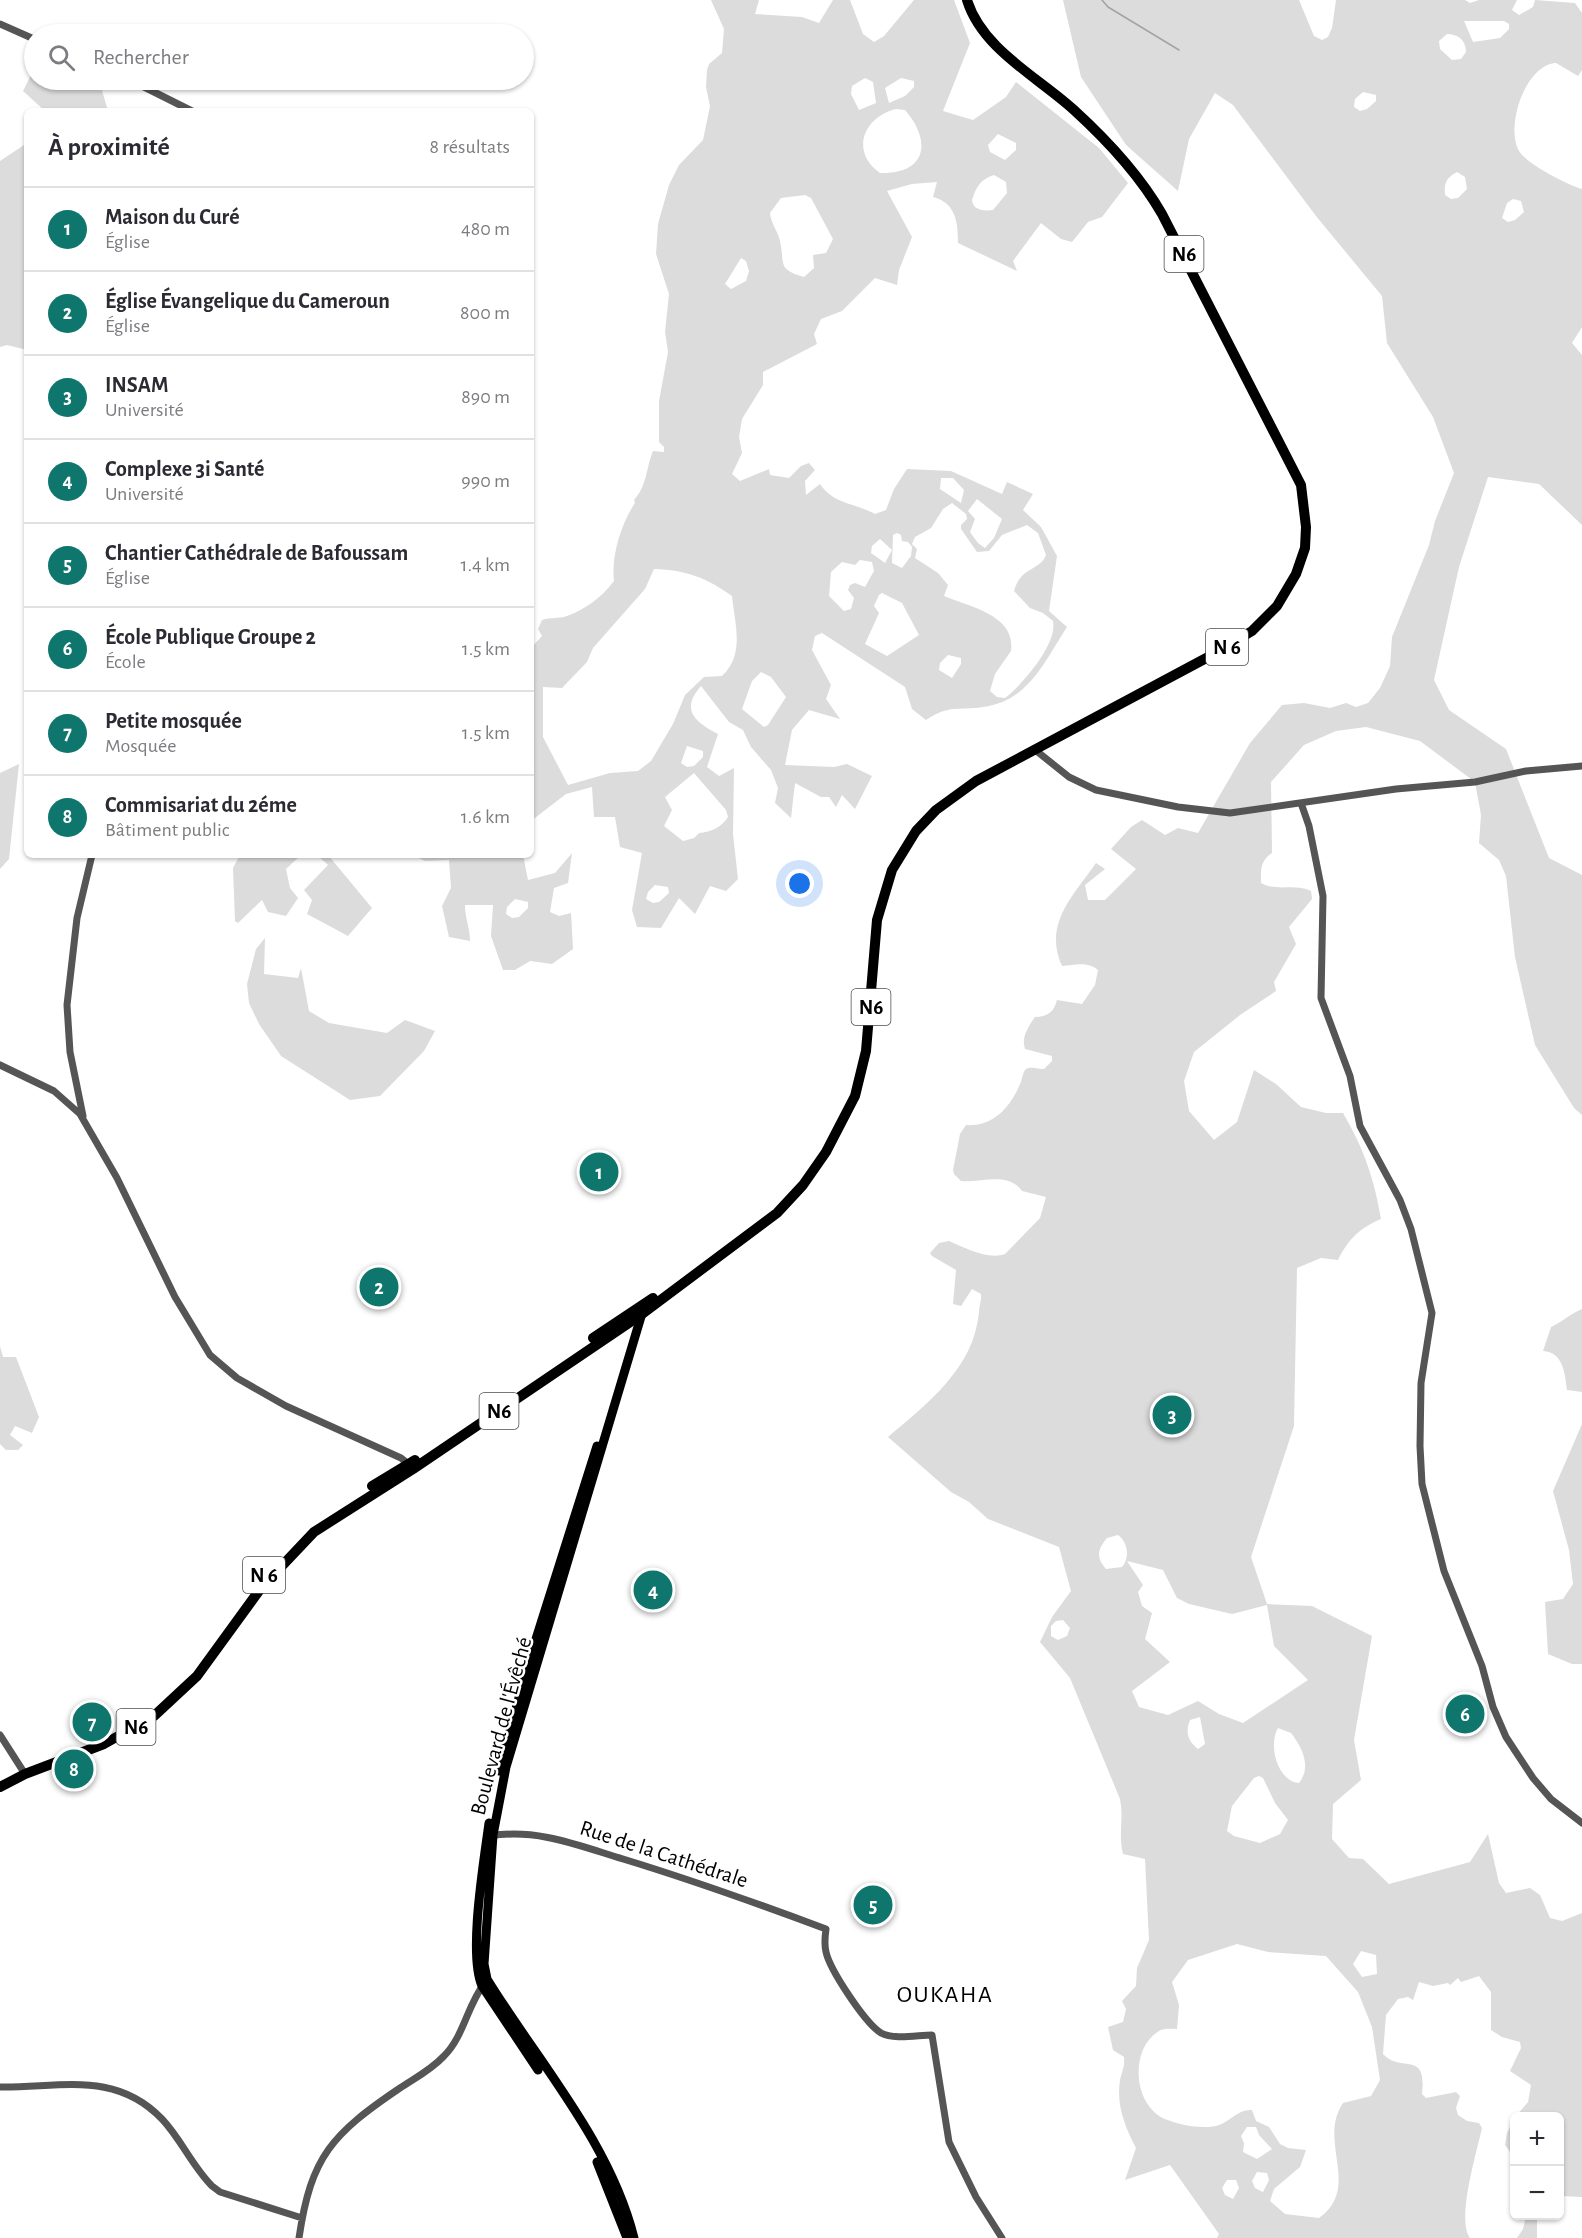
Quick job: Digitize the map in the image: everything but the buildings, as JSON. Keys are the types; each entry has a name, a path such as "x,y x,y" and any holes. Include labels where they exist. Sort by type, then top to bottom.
{"highway":[{"name":"N6","path":"967,0 974,17 993,41 1104,139 1135,172 1156,204 1296,471 1304,501 1306,527 1300,564"},
{"name":"N 6","path":"1035,749 1127,702 1258,626 1282,600 1300,564"},
{"name":"N6","path":"301,1539 448,1442 777,1214 803,1185 833,1139 855,1096 863,1068 870,1016 876,927 892,870 909,840 926,821 976,781 1035,749"},
{"name":"N6","path":"639,1311 679,1288 692,1275"},
{"name":"N 6","path":"236,1619 273,1569 301,1539"},
{"name":"N6","path":"0,1780 104,1744 154,1716 198,1676 236,1619"},
{"name":"N6","path":"0,1787 24,1772"}],"main road":[{"name":"Boulevard de l'Évêché","path":"634,2238 621,2200 598,2152 484,1983 490,1836 511,1745 573,1530 607,1426 639,1311"},
{"path":"484,1983 594,2154 627,2238"}],"street":[{"path":"0,24 24,35"},
{"path":"150,90 186,108"},
{"path":"1035,749 1078,783 1128,798 1230,813 1396,789 1475,782 1526,771 1582,766"},
{"path":"1301,803 1310,826 1323,896 1321,998 1350,1076 1360,1126 1400,1200 1411,1229 1432,1313 1421,1383 1420,1446 1422,1484 1444,1570 1482,1666 1493,1707 1506,1737 1533,1778 1551,1799 1582,1823"},
{"path":"84,1120 70,1052 67,1005 77,918 91,858"},
{"path":"0,1065 54,1091 84,1120 117,1178 175,1297 210,1355 237,1378 286,1406 411,1466"},
{"path":"0,1735 24,1772"},
{"name":"Rue de la Cathédrale","path":"490,1836 528,1833 553,1838 687,1878 826,1929 826,1953 836,1974 873,2025 881,2033 891,2036 932,2035 949,2142 976,2197 1002,2238"},
{"path":"298,2238 314,2172 335,2138 351,2123 434,2066 451,2049 470,2006 484,1983"},
{"path":"0,2087 94,2084 122,2091 147,2105 162,2119 212,2186 220,2192 302,2218"}],"shaded area":[{"path":"711,0 759,0 755,14 802,17 819,23 833,0 850,0 863,34 874,42 884,36 914,0 954,0 970,43 943,111 973,120 1006,97 1016,82 1099,148 1128,183 1102,217 1088,222 1072,242 1061,239 1041,223 1013,261 1017,271 958,243 954,214 947,204 933,197 937,182 912,184 887,191 912,237 899,270 897,285 875,278 842,311 821,319 814,334 817,344 763,372 763,385 742,419 739,437 742,453 732,474 740,481 769,469 770,475 789,478 801,466 809,463 815,470 805,481 806,495 820,484 831,496 875,514 886,510 894,489 907,469 951,471 1002,494 1007,482 1033,494 1023,510 1041,527 1057,556 1049,611 1067,627 1034,678 1012,697 983,707 948,710 926,720 912,709 905,687 822,633 815,636 812,650 831,685 826,699 840,719 809,710 792,730 785,765 834,767 847,764 872,776 855,809 842,795 836,807 829,797 821,797 795,783 791,818 775,803 778,788 771,770 751,747 743,730 729,722 701,686 695,694 691,709 697,720 718,734 707,767 719,776 734,768 733,834 738,879 726,891 710,886 695,914 679,898 661,928 637,927 632,910 642,853 620,847 615,817 594,817 592,787 566,794 534,819 534,645 542,636 538,629 542,620 564,617 581,610 599,597 614,581 614,561 621,530 644,483 653,451 664,452 664,447 659,442 659,401 668,352 665,332 669,294 656,254 658,224 669,185 679,165 703,140 710,106 706,87 707,70 709,64 722,53 724,29","holes":["865,78 873,82 876,103 859,110 851,94 852,86","901,78 914,81 914,87 905,96 889,103 885,88","896,109 905,110 919,133 920,154 916,162 896,172 880,173 871,165 863,146 864,136 875,119","998,134 1016,143 1016,150 1005,160 990,152 988,145","994,175 1006,182 1007,193 993,210 980,210 973,204 975,192 985,179","805,195 811,198 833,239 826,253 813,255 814,268 804,277 790,271 784,265 779,237 770,213 781,198","741,258 746,261 749,271 746,281 731,289 725,284","941,478 953,478 964,490 961,503 940,489","977,499 1002,519 994,538 985,548 970,532 975,519 968,511","952,503 966,514 967,519 961,525 961,529 977,552 989,551 1002,535 1027,525 1038,533 1046,555 1039,564 1021,577 1014,591 1030,608 1043,613 1053,621 1053,630 1050,641 1037,663 1005,698 997,697 990,691 995,674 1011,651 1011,639 999,621 989,614 944,596 948,585 938,573 915,558 917,549 912,544 915,537 931,528 943,509","897,533 901,535 902,541 908,542 912,547 911,556 902,568 892,563 893,535","880,539 892,550 885,563 871,553 872,546","860,560 872,562 874,571 865,587 855,583 850,585 848,590 854,598 851,609 844,611 829,596 831,572 842,562 855,565","654,569 696,576 732,596 737,639 734,658 722,676 704,677 685,695 673,724 651,761 638,771 610,773 568,785 543,737 543,687 562,688 587,662 593,648 645,589","882,593 902,603 919,635 887,656 865,644 879,613 874,606","948,655 961,658 961,664 952,678 939,670 940,663","761,672 771,677 786,697 768,725 764,727 742,709 752,681","687,746 703,751 703,757 694,766 687,767 681,763","694,773 726,810 728,817 716,828 683,841 664,826 672,810 665,797","655,885 668,887 669,893 659,902 653,903 646,899 648,892"]},
{"path":"1063,0 1299,0 1314,36 1322,40 1328,37 1332,28 1336,0 1465,0 1470,3 1479,0 1517,0 1512,10 1519,15 1533,7 1535,0 1575,3 1582,13 1582,70 1578,76 1556,63 1545,66 1535,74 1527,85 1516,113 1515,140 1519,151 1530,162 1582,189 1582,327 1572,343 1582,355 1582,525 1539,484 1488,477 1459,567 1434,680 1449,710 1506,749 1549,858 1582,875 1582,1115 1574,1108 1535,1045 1515,957 1506,876 1499,860 1479,843 1481,815 1475,782 1420,741 1366,727 1336,731 1304,745 1271,782 1272,853 1263,862 1261,883 1273,887 1305,889 1311,891 1312,899 1289,927 1296,944 1274,982 1276,991 1240,1015 1194,1052 1184,1081 1189,1111 1214,1140 1237,1122 1254,1070 1276,1084 1301,1107 1326,1113 1343,1113 1357,1139 1371,1177 1381,1219 1366,1226 1355,1235 1338,1260 1321,1258 1297,1268 1294,1426 1251,1557 1267,1604 1312,1606 1372,1636 1354,1740 1361,1780 1333,1804 1332,1839 1349,1858 1363,1859 1389,1884 1470,1862 1488,1834 1499,1883 1506,1893 1530,1888 1540,1895 1550,1918 1562,1921 1582,1913 1582,2197 1564,2196 1564,2112 1519,2112 1528,2102 1531,2085 1510,2071 1521,2048 1520,2042 1502,2037 1491,2030 1491,1992 1479,1976 1461,1982 1458,1978 1450,1985 1448,1983 1433,1986 1419,1982 1413,2000 1408,1997 1398,1999 1386,2015 1383,2054 1390,2060 1417,2067 1423,2080 1422,2094 1426,2098 1456,2092 1460,2096 1456,2108 1458,2115 1467,2121 1479,2123 1482,2128 1466,2201 1466,2229 1470,2238 1217,2238 1219,2234 1170,2165 1125,2180 1136,2148 1120,2107 1119,2089 1124,2057 1113,2050 1108,2027 1123,2022 1126,2009 1122,2001 1136,1986 1137,1968 1149,1940 1145,1859 1123,1854 1120,1799 1070,1678 1040,1642 1052,1617 1071,1591 1059,1547 988,1519 969,1502 951,1492 888,1437 947,1383 959,1367 975,1332 981,1294 972,1289 961,1306 953,1304 956,1270 930,1253 939,1243 949,1241 984,1254 1005,1254 1040,1218 1046,1197 1022,1191 1009,1181 994,1179 961,1181 953,1170 960,1134 966,1125 976,1125 993,1119 1007,1107 1026,1069 1044,1069 1052,1061 1052,1056 1025,1049 1025,1037 1035,1017 1049,1013 1057,1000 1082,1004 1095,985 1098,970 1094,967 1076,964 1062,966 1057,951 1058,924 1070,899 1096,863 1105,869 1085,885 1088,900 1105,900 1136,869 1111,849 1131,827 1142,820 1165,835 1178,828 1198,833 1250,743 1282,705 1304,703 1330,708 1346,703 1356,707 1368,703 1380,688 1390,666 1392,637 1429,545 1435,521 1454,473 1433,417 1387,343 1382,296 1316,216 1233,105 1215,93 1189,139 1178,191 1126,145 1081,77","holes":["1464,21 1504,21 1509,24 1509,29 1500,38 1473,42","1447,34 1461,38 1466,52 1461,59 1452,60 1440,49 1439,41","1363,92 1376,95 1376,101 1367,109 1360,111 1354,107 1355,99","1457,172 1465,177 1467,189 1458,198 1451,199 1445,195 1445,184 1450,176","1513,199 1521,201 1524,212 1515,220 1508,222 1502,218 1507,203","1118,1535 1124,1542 1127,1555 1122,1567 1106,1569 1099,1558 1101,1546 1107,1538","1127,1561 1163,1570 1177,1598 1189,1604 1232,1614 1267,1605 1274,1646 1308,1680 1243,1723 1219,1714 1198,1701 1168,1715 1139,1707 1132,1691 1170,1662 1145,1639 1152,1613 1142,1606 1138,1592 1143,1585","1063,1620 1070,1628 1067,1636 1058,1640 1051,1636 1051,1626 1056,1621","1200,1717 1205,1744 1198,1749 1190,1740 1188,1733 1190,1720","1278,1728 1291,1733 1299,1744 1305,1764 1303,1777 1299,1783 1291,1781 1280,1769 1276,1761 1274,1743","1259,1776 1263,1778 1275,1803 1288,1820 1280,1834 1260,1843 1234,1836 1227,1831 1232,1806 1254,1778","1237,1944 1268,1952 1326,1956 1358,1992 1372,2027 1380,2080 1371,2096 1343,2103 1336,2118 1334,2133 1339,2178 1337,2192 1331,2206 1319,2218 1285,2214 1270,2201 1274,2189 1300,2167 1306,2150 1288,2148 1280,2144 1269,2127 1256,2121 1252,2110 1243,2111 1219,2125 1199,2127 1165,2119 1154,2112 1146,2102 1141,2090 1139,2063 1149,2039 1159,2031 1177,2029 1179,2005 1172,1982 1188,1960","1361,1951 1376,1955 1377,1974 1362,1977 1353,1964","1247,2127 1256,2127 1259,2135 1272,2149 1257,2159 1243,2152 1244,2143 1241,2136","1257,2172 1267,2173 1269,2180 1263,2192 1255,2188 1252,2181","1227,2180 1236,2180 1239,2188 1233,2199 1225,2195 1222,2188"]},
{"path":"24,89 102,90 107,108 42,108 23,91"},
{"path":"24,145 24,349 7,345 0,347 0,161"},
{"path":"19,764 9,859 0,869 0,773"},
{"path":"572,853 568,883 554,888 550,912 559,916 571,913 573,949 552,964 530,961 515,970 503,970 491,936 493,905 465,905 470,941 449,937 442,906 451,888 449,860 425,861 419,858 524,858 528,880 555,873","holes":["515,899 528,902 528,908 519,917 512,918 506,914 507,907"]},
{"path":"238,858 298,858 286,869 290,888 298,898 286,916 268,912 262,900 238,923 235,921 233,868"},
{"path":"320,858 330,858 372,908 348,936 307,914 312,900 304,890 328,865"},
{"path":"265,938 264,974 298,978 301,968 309,1011 329,1023 387,1033 405,1020 435,1031 424,1051 380,1096 350,1100 281,1056 259,1024 249,1003 247,984 256,949"},
{"path":"1582,1309 1582,1392 1567,1390 1564,1370 1559,1359 1550,1352 1543,1351 1551,1327"},
{"path":"0,1346 3,1357 16,1357 39,1417 32,1433 15,1426 10,1435 23,1445 18,1450 6,1450 0,1444"},
{"path":"1582,1424 1582,1664 1572,1664 1548,1654 1545,1602 1563,1599 1573,1584 1569,1550 1553,1491"},
{"path":"1510,2127 1510,2152 1505,2145"},
{"path":"1525,2220 1537,2220 1537,2238 1517,2238"}],"waterway":[{"path":"1102,0 1108,7 1179,50"}],"place":[{"name":"Maison du Curé","path":"599,1172"},
{"name":"Église Évangelique du Cameroun","path":"379,1287"},
{"name":"INSAM","path":"1172,1415"},
{"name":"Complexe 3i Santé","path":"653,1590"},
{"name":"École Publique Groupe 2","path":"1465,1714"},
{"name":"Petite mosquée","path":"92,1722"},
{"name":"Commisariat du 2éme","path":"74,1769"},
{"name":"Chantier Cathédrale de Bafoussam","path":"873,1905"}],"district":[{"name":"OUKAHA","path":"945,1995"}]}
